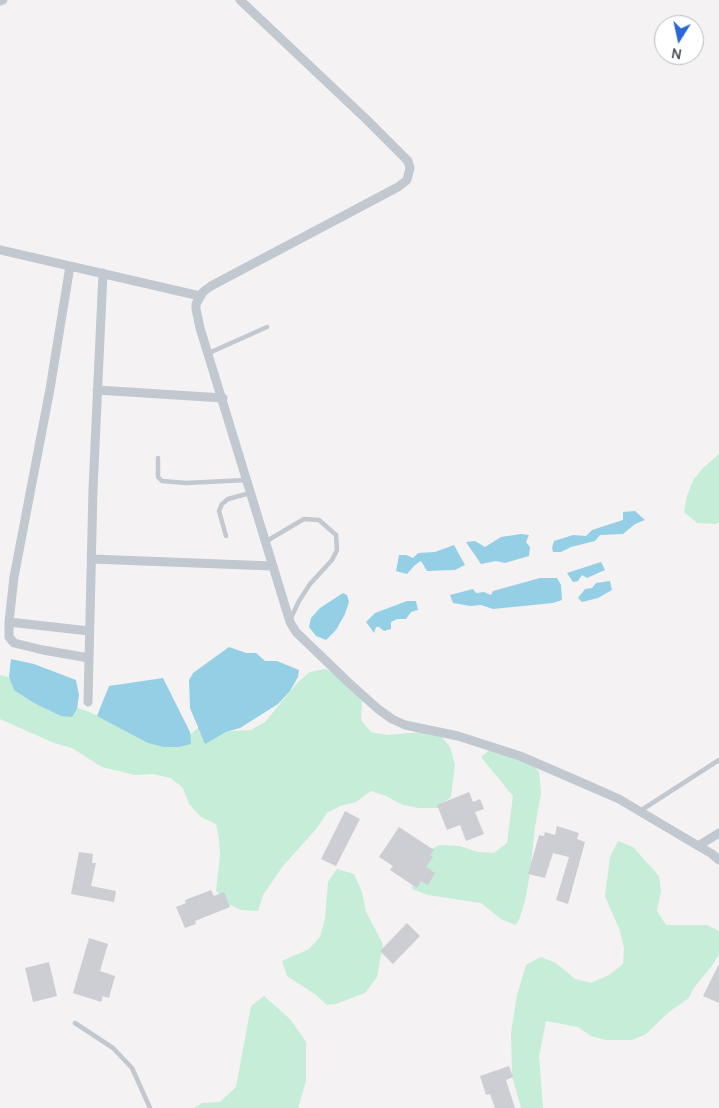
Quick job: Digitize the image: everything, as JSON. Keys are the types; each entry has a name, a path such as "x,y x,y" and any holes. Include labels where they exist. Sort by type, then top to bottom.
{"street":[{"path":"240,0 408,161 410,172 407,180 398,187 211,286 200,296 196,309 290,622 296,632 348,682 392,719 406,725 458,736 520,756 619,799 698,846 717,855"},
{"path":"0,250 200,296"},
{"path":"70,266 50,389 14,577 8,637 14,643 89,658"},
{"path":"88,702 92,489 103,273"},
{"path":"97,390 223,398"},
{"path":"92,559 272,566"},
{"path":"9,622 89,631"},
{"path":"698,846 719,833"}],"lane":[{"path":"208,354 267,326"},
{"path":"158,458 158,477 162,481 186,483 247,480"},
{"path":"226,536 219,511 222,504 228,499 250,493"},
{"path":"265,542 304,518 319,520 336,535 337,550 332,560 310,584 299,601 290,622"},
{"path":"640,811 719,760"},
{"path":"75,1023 112,1048 132,1068 150,1108"}],"green space":[{"path":"719,454 719,522 716,524 697,523 684,512 687,496 693,480"},
{"path":"325,669 340,676 362,701 361,720 371,732 387,735 423,732 440,735 450,747 455,765 451,797 438,808 419,808 403,805 371,791 356,802 340,806 327,813 317,828 283,866 263,895 258,911 241,910 226,903 216,891 220,856 216,824 201,817 189,804 183,788 171,778 152,774 135,775 102,767 72,748 54,743 0,719 0,675 14,679 64,703 120,726 187,737 199,727 232,731 251,730 265,722 297,683 310,672"},
{"path":"494,746 527,757 539,772 541,793 530,874 525,901 519,920 515,925 501,919 481,903 428,895 412,889 415,873 424,852 440,845 460,846 478,852 494,853 507,843 513,796 481,757"},
{"path":"618,841 633,847 659,876 661,891 657,911 666,925 707,925 719,931 719,953 714,963 693,989 689,998 669,1012 646,1034 632,1040 606,1040 591,1036 578,1027 546,1021 539,1056 543,1108 521,1108 512,1076 511,1033 517,995 526,965 541,957 556,963 575,979 591,983 609,975 623,964 624,948 620,931 605,896 610,857"},
{"path":"337,869 354,874 362,892 366,912 383,944 377,977 365,993 336,1004 327,1005 315,994 287,976 282,961 309,949 320,937 325,919 328,882"},
{"path":"264,996 290,1019 306,1042 306,1081 298,1108 194,1108 202,1103 220,1102 236,1087 251,1006"}],"water":[{"path":"635,511 645,520 635,524 623,534 600,535 595,541 571,547 561,552 553,552 554,541 573,535 586,536 592,530 623,520 623,512"},
{"path":"521,534 529,535 526,542 530,547 529,556 505,563 496,561 481,564 466,542 475,541 485,547 501,537"},
{"path":"454,545 465,565 455,570 427,571 421,561 407,574 396,571 399,555 413,558 418,553 435,552"},
{"path":"601,562 605,570 587,578 582,575 578,581 573,582 567,573"},
{"path":"540,578 557,578 561,585 562,600 553,603 493,609 481,605 470,606 453,603 450,595 473,589 476,593 484,592 491,595 493,591"},
{"path":"610,581 612,590 598,598 582,602 578,598 585,589 592,588 596,583"},
{"path":"343,593 347,595 349,602 336,630 326,640 316,636 309,627 311,618 320,608"},
{"path":"407,601 416,601 418,610 411,612 406,619 397,619 391,622 391,629 384,631 376,627 374,633 366,622 375,613"},
{"path":"229,647 246,653 256,653 265,661 277,661 299,670 298,677 290,691 278,704 240,728 226,732 205,744 190,708 189,680 193,673"},
{"path":"11,659 34,664 76,680 79,695 77,709 72,717 61,716 34,703 14,690 9,677"},
{"path":"163,678 190,732 191,744 179,747 164,747 148,743 97,716 109,686"}],"building":[{"path":"469,792 473,802 480,799 484,809 475,812 484,834 466,841 460,825 447,830 437,805"},
{"path":"345,811 360,819 336,866 321,859"},
{"path":"557,826 579,833 577,839 585,842 568,904 556,900 569,857 553,853 545,878 528,874 539,835 544,836 545,832 555,835"},
{"path":"399,827 434,850 430,855 433,857 426,867 435,873 428,885 421,881 417,888 390,870 393,866 379,857"},
{"path":"79,852 93,854 92,863 96,863 91,886 116,891 114,902 71,894"},
{"path":"211,890 214,896 224,892 230,907 195,921 196,924 185,928 176,907 186,903 185,900"},
{"path":"407,923 420,936 393,964 380,951"},
{"path":"89,938 108,944 100,971 115,976 109,998 103,996 101,1002 73,993"},
{"path":"49,962 57,996 33,1002 25,968"},
{"path":"719,964 719,1003 703,996"},
{"path":"509,1066 513,1077 506,1080 515,1108 495,1108 490,1094 486,1095 480,1076"}]}
